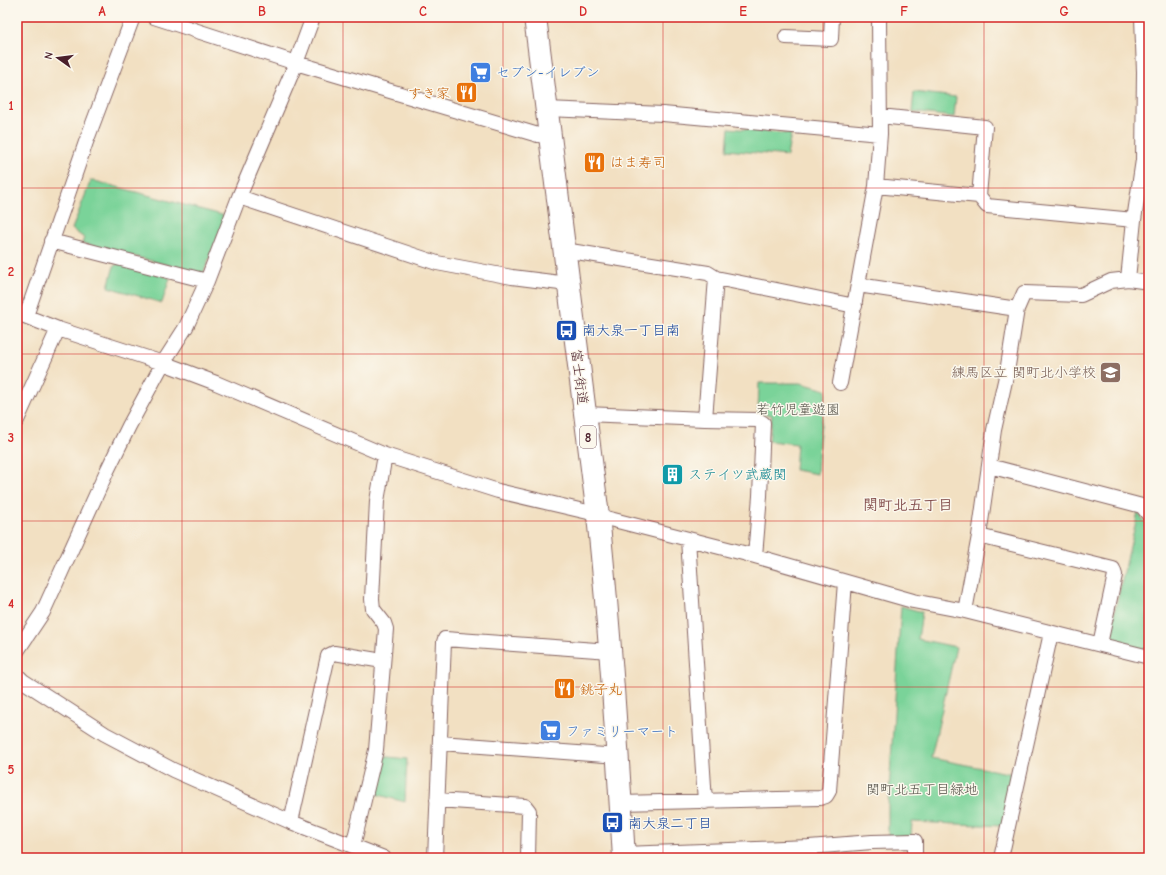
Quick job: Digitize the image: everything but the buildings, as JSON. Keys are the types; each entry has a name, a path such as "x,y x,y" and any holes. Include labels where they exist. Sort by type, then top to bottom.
{"main road":[{"name":"富士街道","path":"535,17 598,516 610,651 624,856"}],"street":[{"path":"133,17 51,241 21,314 58,329 163,363 216,383 385,455 498,491 588,512 598,516 755,556 913,601 965,611 1149,657"},
{"path":"154,17 190,22 296,63 549,136"},
{"path":"17,650 42,612 129,426 163,363 186,327 208,281 239,197 296,63 313,17"},
{"path":"786,37 831,38 832,17"},
{"path":"840,383 876,186 880,134 879,17"},
{"path":"1128,279 1134,220 1143,160 1147,72 1142,17"},
{"path":"547,108 663,114 880,134"},
{"path":"880,116 985,127 978,196"},
{"path":"876,186 978,196 987,206 1134,220"},
{"path":"239,197 437,263 512,277 568,284"},
{"path":"51,241 208,281"},
{"path":"564,250 708,273 716,278 855,306"},
{"path":"705,419 716,278"},
{"path":"965,611 979,536 994,430 1007,372 1017,309 1024,293 1081,295 1111,281 1128,279 1149,282"},
{"path":"858,284 1017,309"},
{"path":"17,420 58,329"},
{"path":"585,414 758,420 763,423 760,496 755,556"},
{"path":"353,846 376,750 386,629 384,623 372,609 377,501 385,455"},
{"path":"989,466 1142,506 1149,515"},
{"path":"979,536 1113,569 1115,575 1100,644"},
{"path":"688,539 705,802"},
{"path":"621,803 705,802 820,798 826,796 829,791 845,582"},
{"path":"1001,858 1051,633"},
{"path":"435,858 445,640 610,651"},
{"path":"291,822 328,656 334,653 383,661"},
{"path":"17,675 29,685 134,750 173,770 291,822 384,858"},
{"path":"440,743 618,756"},
{"path":"438,800 525,806 529,810 528,858"},
{"path":"624,856 810,852 872,842 915,841 915,858"}],"green space":[{"path":"914,92 956,97 954,117 912,112"},
{"path":"729,128 791,134 787,156 727,150"},
{"path":"91,180 226,216 203,274 82,243 84,238 72,229"},
{"path":"120,263 170,278 162,303 108,287 114,266"},
{"name":"若竹児童遊園","path":"759,383 801,383 826,390 819,440 817,474 795,470 797,444 769,441 772,415 758,414"},
{"path":"1138,513 1146,523 1149,524 1149,651 1112,642 1109,635"},
{"name":"関町北五丁目緑地","path":"901,606 922,612 918,639 956,647 931,758 1013,774 1003,826 912,822 911,836 888,837 888,806"},
{"path":"379,756 407,759 405,802 372,793"}],"place":[{"name":"セブン-イレブン","path":"480,72"},
{"name":"すき家","path":"466,93"},
{"name":"はま寿司","path":"595,162"},
{"name":"南大泉一丁目南","path":"567,330"},
{"name":"練馬区立 関町北小学校","path":"1111,372"},
{"name":"ステイツ武蔵関","path":"673,474"},
{"name":"銚子丸","path":"565,689"},
{"name":"ファミリーマート","path":"550,731"},
{"name":"南大泉二丁目","path":"613,823"}],"district":[{"name":"関町北五丁目","path":"908,505"}]}
